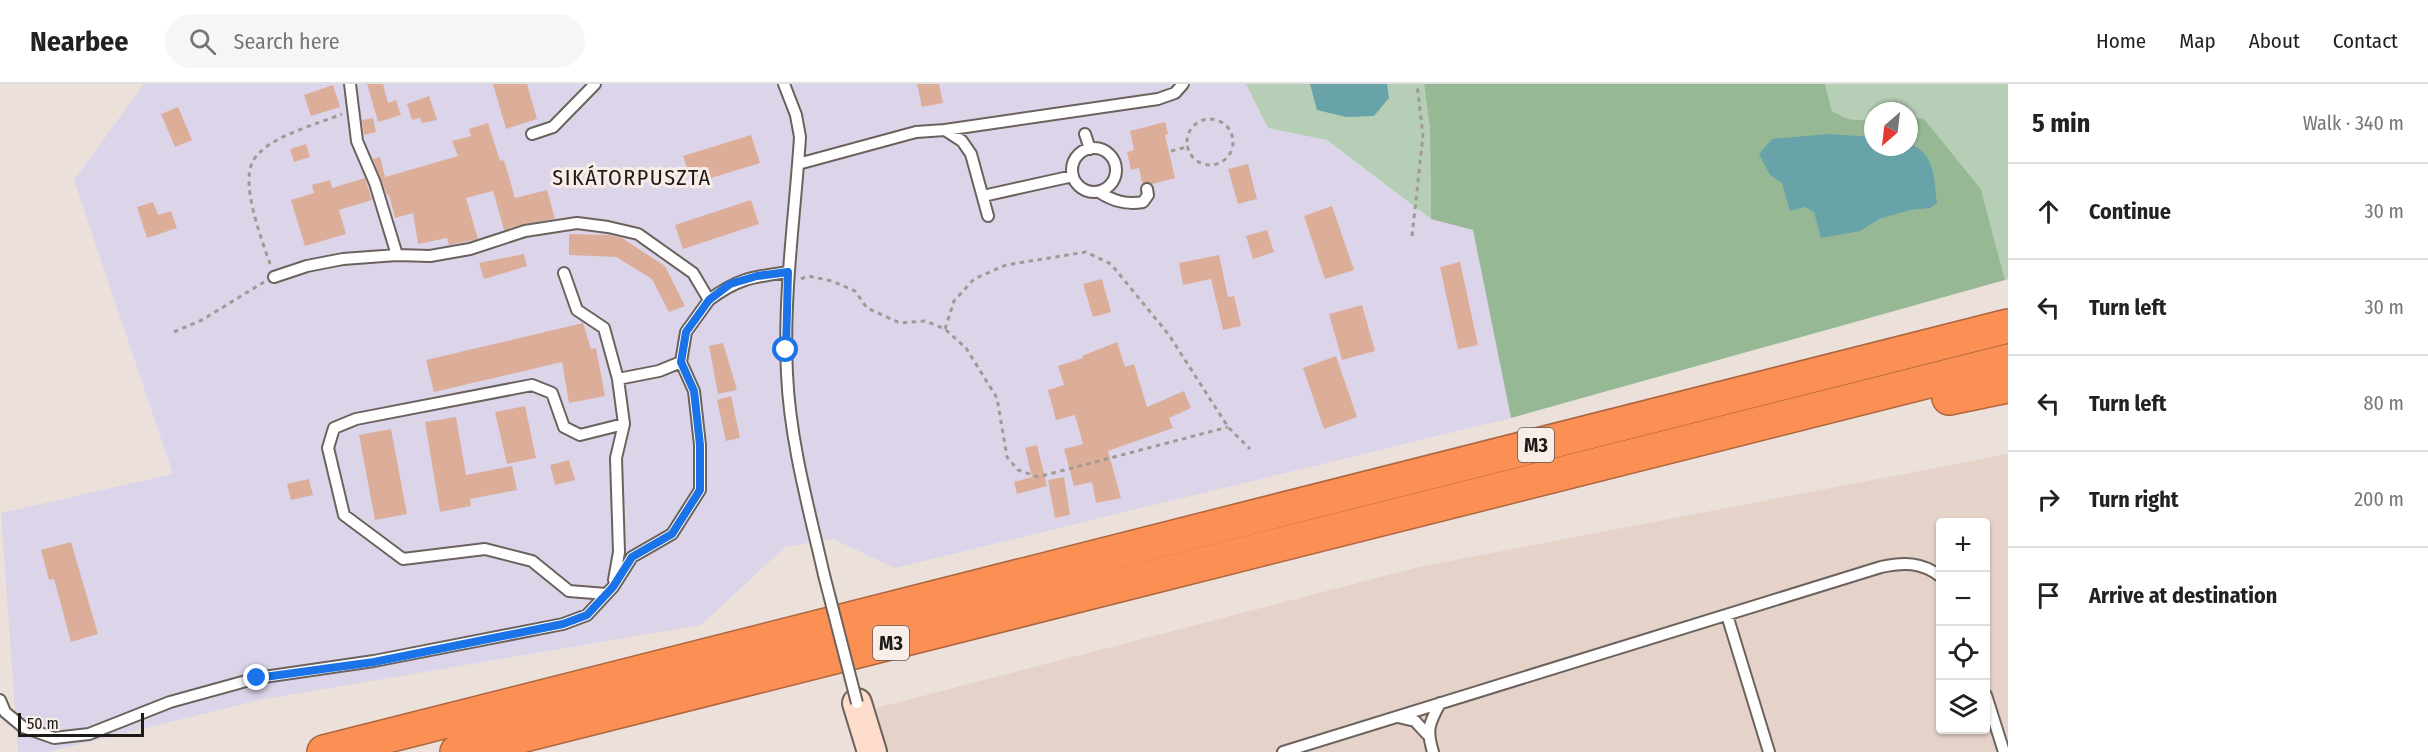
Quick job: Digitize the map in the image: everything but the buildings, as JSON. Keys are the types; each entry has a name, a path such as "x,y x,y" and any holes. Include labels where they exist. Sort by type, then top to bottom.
{"highway":[{"path":"1861,363 2008,311"},
{"name":"M3","path":"324,752 2008,326"},
{"name":"M3","path":"458,752 2008,361"},
{"path":"1740,429 1832,421 2008,386"}],"street":[{"path":"857,703 872,752"}],"lane":[{"path":"350,84 357,141 375,183 397,255"},
{"path":"532,134 554,128 595,84"},
{"path":"784,84 796,115 800,137 788,278 786,350 790,399 800,467 824,575 857,703"},
{"path":"798,164 916,132 945,130 1158,99 1174,93 1183,84"},
{"path":"945,130 962,141 971,154 988,216"},
{"path":"1085,134 1090,149"},
{"path":"1099,192 1110,186 1116,175 1115,162 1107,152 1096,148 1083,150 1074,159 1071,172 1076,183 1086,191 1099,192 1112,200 1132,204 1143,202 1148,195 1147,189"},
{"path":"983,196 1073,176"},
{"path":"274,277 307,266 343,259 397,255 429,256 470,249 525,231 577,223 638,234 693,273 709,300"},
{"path":"564,273 577,310 604,328 618,379 624,424 616,458 619,552 610,591"},
{"path":"0,700 4,712 23,727 54,738 89,734 170,702 257,678 374,662 563,624 587,615 610,591 632,557 672,534 700,490 700,445 694,391 681,362 686,332 709,300 730,284 757,276 788,278"},
{"path":"618,379 659,371 681,362"},
{"path":"610,591 569,591 532,561 485,549 402,559 344,515 328,448 334,428 356,419 532,385 552,393 564,427 580,435 624,424"},
{"path":"1283,752 1901,562 1926,566 1936,573"},
{"path":"1726,615 1769,752"},
{"path":"1427,734 1430,721 1440,703"},
{"path":"1990,708 2004,752"},
{"path":"1398,716 1415,722 1427,734 1433,752"}],"path":[{"path":"1412,236 1423,136 1417,84"},
{"path":"174,332 202,320 274,277 254,213 249,178 253,160 270,143 352,111"},
{"path":"1210,119 1220,121 1228,127 1233,137 1233,147 1228,157 1210,166 1200,164 1192,157 1187,147 1187,137 1191,128 1200,121 1210,119"},
{"path":"1171,151 1187,147"},
{"path":"945,329 954,300 974,279 1006,265 1086,252 1111,264 1169,335 1228,427 1250,449"},
{"path":"788,278 808,276 832,281 855,291 867,308 900,323 925,321 945,329 966,348 997,398 1007,457 1018,470 1038,477 1228,427"}],"shaded area":[{"path":"144,84 1246,84 1268,128 1327,140 1431,219 1473,230 1511,418 895,568 833,539 785,547 701,625 259,700 48,752 18,752 1,513 173,474 74,180"},
{"path":"2008,454 2008,752 888,752 876,708 1419,567"}],"green space":[{"path":"1246,84 1424,84 1430,129 1431,219 1327,140 1268,128"},
{"path":"1424,84 1825,84 1832,111 1848,119 1864,120 1864,156 1918,156 1918,118 1923,118 1981,189 2005,280 1511,418 1473,230 1431,219 1430,129"},
{"path":"1825,84 2008,84 2008,279 2005,280 1981,189 1923,119 1918,119 1918,102 1864,102 1864,120 1848,119 1832,111"}],"water":[{"path":"1310,84 1387,84 1389,98 1374,116 1346,117 1317,110"},
{"path":"1828,134 1864,136 1864,156 1918,156 1918,148 1929,160 1932,168 1937,203 1930,208 1910,210 1879,219 1860,231 1821,238 1814,212 1805,207 1790,211 1782,183 1770,175 1759,154 1772,139"}],"district":[{"name":"SIKÁTORPUSZTA","path":"632,177"}],"route":[{"path":"257,678 374,662 563,624 587,615 613,587 632,557 672,534 700,490 700,445 694,391 681,362 686,332 709,300 730,284 757,276 788,272 786,350"}]}
